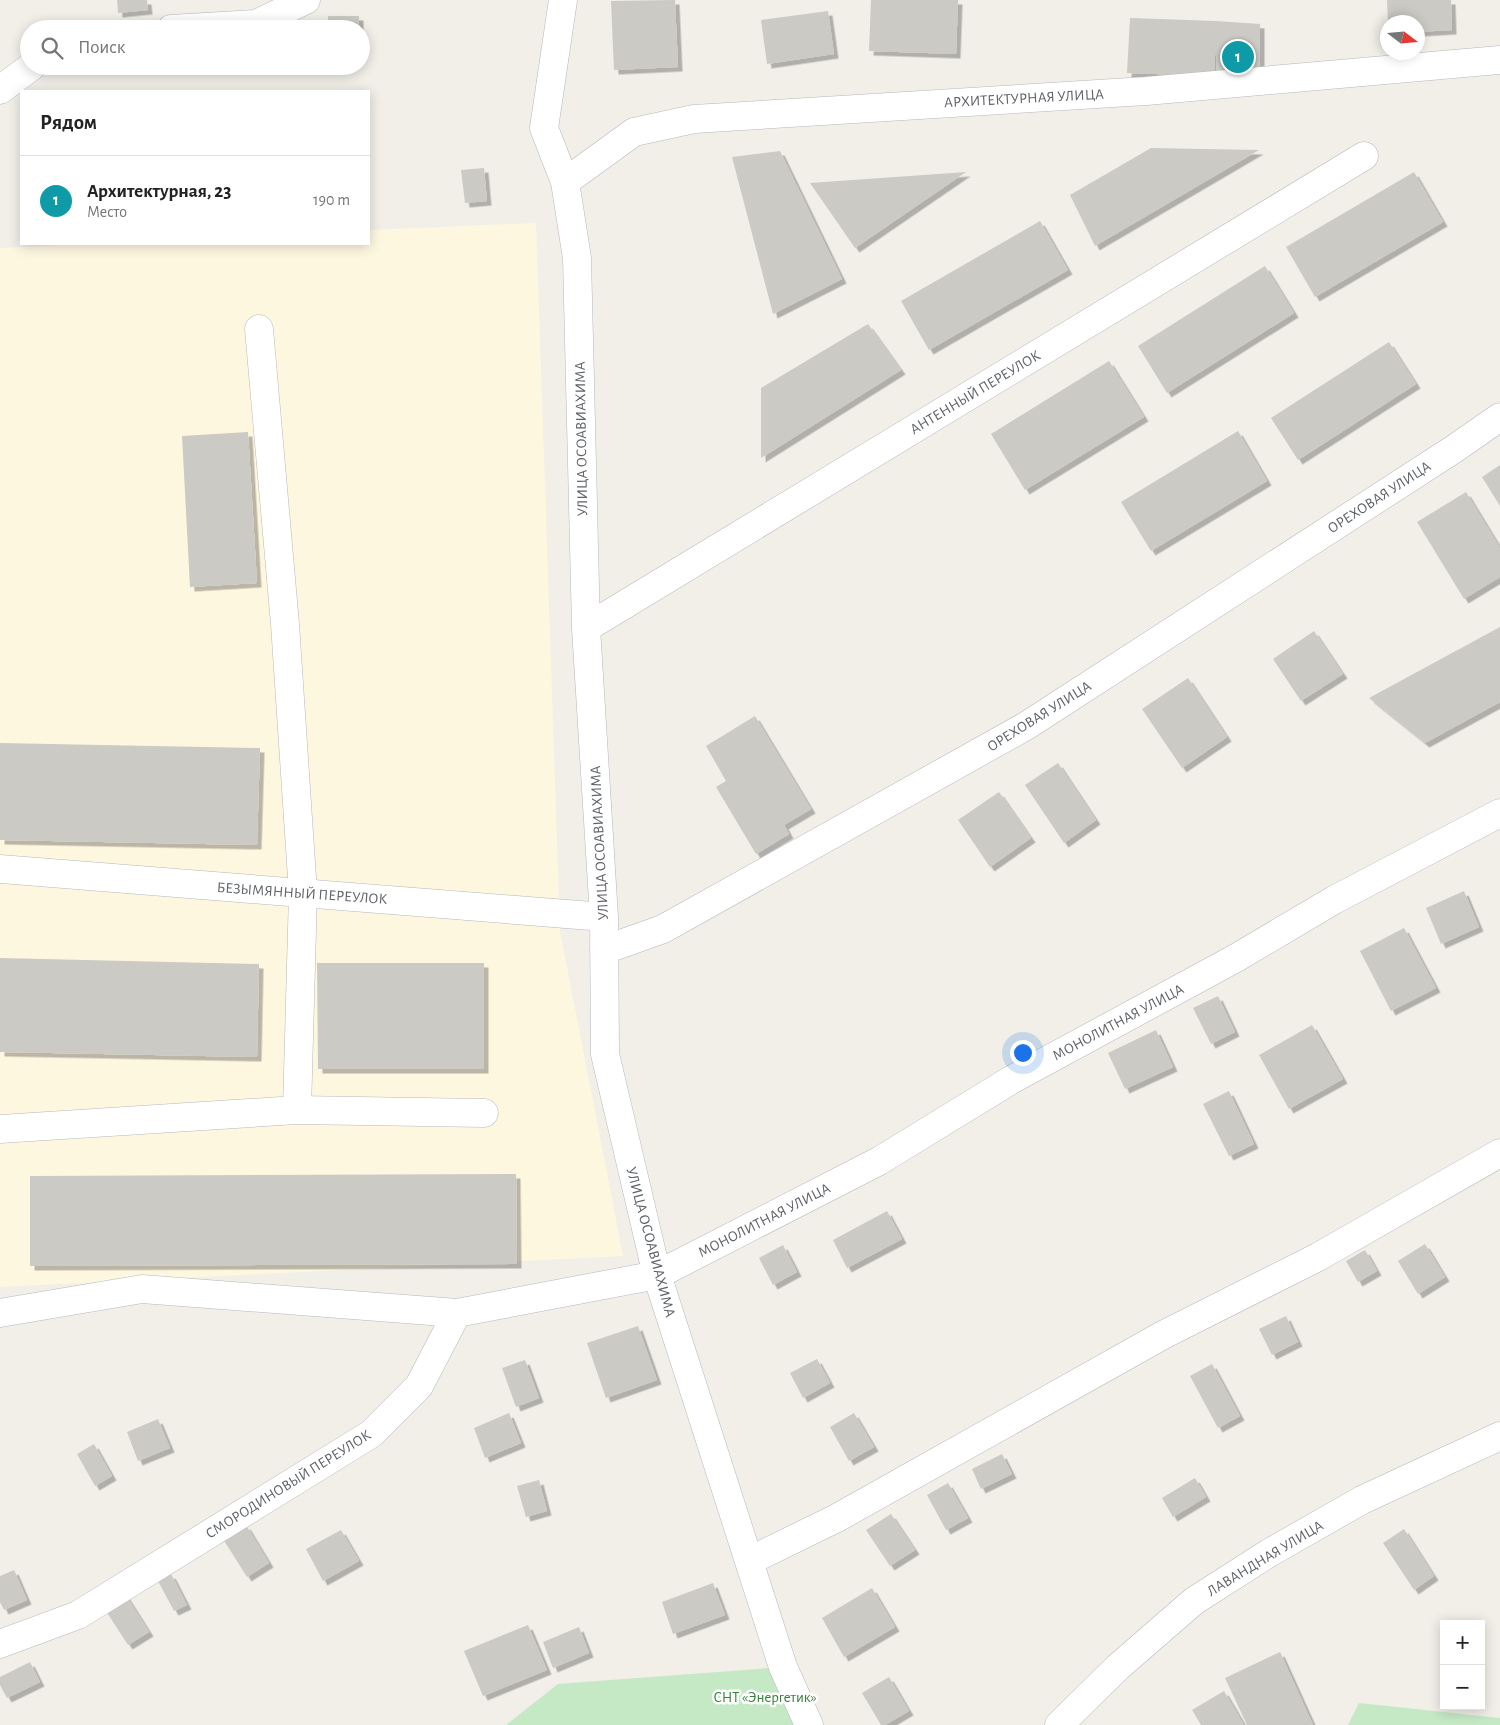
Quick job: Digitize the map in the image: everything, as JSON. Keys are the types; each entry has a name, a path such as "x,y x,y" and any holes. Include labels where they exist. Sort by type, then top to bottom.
{"street":[{"path":"264,20 306,0"},
{"name":"УЛИЦА ОСОАВИАХИМА","path":"563,0 544,128 565,182 577,258 586,628 604,917 605,1054 656,1274 783,1667 809,1725"},
{"name":"АРХИТЕКТУРНАЯ УЛИЦА","path":"565,182 634,132 694,119 1146,91 1500,60"},
{"path":"0,90 20,75"},
{"name":"АНТЕННЫЙ ПЕРЕУЛОК","path":"586,628 1364,156"},
{"path":"259,329 285,624 303,893 297,1110"},
{"name":"ОРЕХОВАЯ УЛИЦА","path":"604,950 663,929 1026,726 1454,449 1500,417"},
{"name":"МОНОЛИТНАЯ УЛИЦА","path":"656,1274 879,1161 1011,1080 1236,958 1334,900 1500,813"},
{"name":"БЕЗЫМЯННЫЙ ПЕРЕУЛОК","path":"0,869 604,917"},
{"path":"0,1129 297,1110 484,1113"},
{"path":"749,1561 837,1518 1163,1336 1318,1257 1500,1153"},
{"path":"0,1312 142,1289 457,1313 656,1274"},
{"name":"СМОРОДИНОВЫЙ ПЕРЕУЛОК","path":"0,1644 78,1615 371,1434 419,1386 457,1313"},
{"name":"ЛАВАНДНАЯ УЛИЦА","path":"1059,1725 1118,1667 1194,1601 1270,1553 1362,1500 1500,1436"}],"shaded area":[{"path":"536,223 560,931 623,1256 0,1287 0,248 63,245 370,245 370,230"}],"green space":[{"name":"СНТ «Энергетик»","path":"783,1667 809,1725 506,1725 558,1684"},
{"path":"1359,1703 1500,1718 1500,1725 1348,1725"}],"building":[{"path":"117,0 147,0 148,10 118,13"},
{"path":"675,0 678,67 614,70 611,1"},
{"path":"871,0 958,0 956,54 869,51"},
{"path":"1387,0 1451,0 1452,30 1425,32 1425,15 1388,15"},
{"path":"828,11 834,54 767,64 761,20"},
{"path":"328,16 359,16 359,20 328,20"},
{"path":"1130,18 1260,24 1260,81 1216,80 1216,38 1214,76 1127,73"},
{"path":"1151,148 1259,150 1095,246 1070,195"},
{"path":"780,151 842,279 773,314 732,157"},
{"path":"484,168 487,201 465,203 461,170"},
{"path":"966,172 855,248 810,183"},
{"path":"1414,172 1443,222 1315,297 1286,247"},
{"path":"1040,221 1068,270 929,350 901,301"},
{"path":"1265,266 1294,313 1167,393 1138,346"},
{"path":"868,324 901,370 761,458 761,388"},
{"path":"1389,342 1416,384 1298,460 1271,418"},
{"path":"1109,361 1144,417 1025,490 991,434"},
{"path":"1238,431 1267,481 1151,551 1121,502"},
{"path":"248,432 257,583 190,587 182,436"},
{"path":"1500,465 1500,506 1482,477"},
{"path":"1466,492 1500,548 1500,577 1464,599 1417,522"},
{"path":"1500,627 1500,702 1425,743 1369,698"},
{"path":"1314,631 1343,674 1301,701 1273,659"},
{"path":"1188,678 1227,737 1182,768 1142,709"},
{"path":"755,716 811,809 784,825 789,834 756,854 716,787 726,781 706,746"},
{"path":"0,743 260,748 257,845 0,840"},
{"path":"1058,763 1096,820 1064,843 1025,785"},
{"path":"999,792 1031,838 990,867 958,820"},
{"path":"1464,891 1479,927 1441,944 1426,908"},
{"path":"1404,928 1436,988 1391,1011 1360,951"},
{"path":"0,958 259,964 257,1057 0,1052"},
{"path":"317,963 484,963 484,1069 318,1069"},
{"path":"1218,996 1235,1032 1211,1044 1193,1008"},
{"path":"1312,1025 1343,1079 1289,1109 1259,1055"},
{"path":"1156,1030 1173,1067 1125,1089 1108,1053"},
{"path":"1229,1091 1254,1144 1229,1156 1203,1104"},
{"path":"516,1174 517,1264 30,1266 30,1176"},
{"path":"887,1211 902,1239 847,1268 833,1240"},
{"path":"1425,1244 1445,1277 1418,1294 1398,1261"},
{"path":"783,1245 797,1272 773,1285 759,1258"},
{"path":"1365,1250 1377,1271 1358,1282 1346,1261"},
{"path":"1286,1316 1298,1342 1272,1355 1259,1329"},
{"path":"638,1326 657,1380 606,1398 587,1343"},
{"path":"817,1359 830,1383 803,1398 790,1373"},
{"path":"525,1360 539,1398 516,1407 502,1368"},
{"path":"1212,1364 1240,1416 1218,1428 1190,1376"},
{"path":"509,1413 521,1443 485,1458 474,1428"},
{"path":"854,1413 874,1447 849,1461 830,1427"},
{"path":"158,1419 170,1448 138,1461 127,1432"},
{"path":"94,1444 112,1476 95,1486 77,1454"},
{"path":"1002,1454 1012,1474 981,1489 972,1469"},
{"path":"1195,1478 1206,1497 1173,1517 1162,1498"},
{"path":"539,1480 547,1511 526,1517 517,1486"},
{"path":"948,1483 968,1518 946,1530 927,1495"},
{"path":"891,1514 915,1550 890,1566 866,1530"},
{"path":"246,1525 269,1563 247,1577 223,1539"},
{"path":"1404,1529 1434,1576 1414,1590 1383,1543"},
{"path":"341,1530 359,1561 323,1581 306,1549"},
{"path":"14,1570 27,1600 4,1610 0,1602 0,1576"},
{"path":"171,1574 187,1605 174,1611 158,1581"},
{"path":"713,1583 725,1615 673,1634 662,1602"},
{"path":"872,1588 895,1627 844,1657 822,1618"},
{"path":"125,1594 149,1632 128,1645 104,1608"},
{"path":"528,1625 547,1670 483,1696 464,1651"},
{"path":"579,1627 589,1653 553,1668 543,1642"},
{"path":"1280,1652 1313,1725 1247,1725 1225,1678"},
{"path":"30,1662 40,1682 7,1698 0,1685 0,1677"},
{"path":"889,1677 909,1711 885,1725 881,1725 862,1693"},
{"path":"1224,1691 1244,1725 1201,1725 1192,1710"}],"place":[{"name":"Архитектурная, 23","path":"1238,57"}]}
